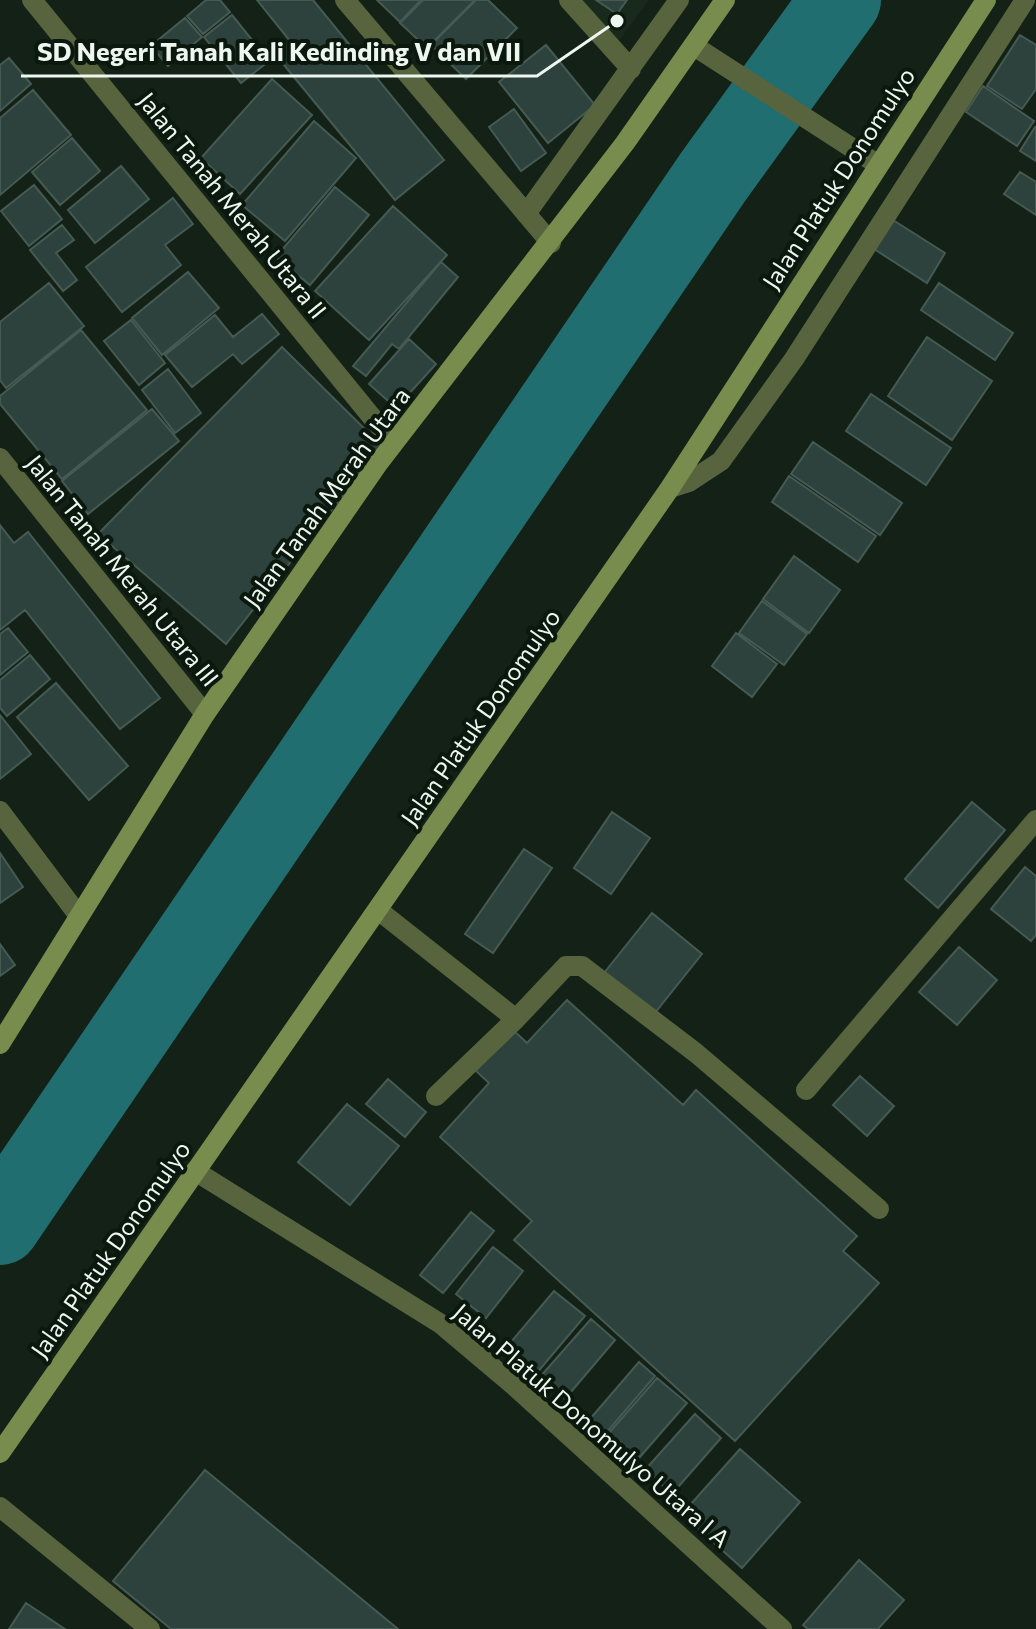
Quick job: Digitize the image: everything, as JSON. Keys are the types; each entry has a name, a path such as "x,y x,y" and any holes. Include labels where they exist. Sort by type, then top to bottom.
{"street":[{"name":"Jalan Tanah Merah Utara II","path":"32,0 393,443"},
{"path":"345,0 551,243"},
{"path":"569,0 631,69"},
{"path":"526,214 679,0"},
{"name":"Jalan Tanah Merah Utara","path":"0,1044 205,714 393,443 551,243 725,0"},
{"name":"Jalan Platuk Donomulyo","path":"0,1453 670,488 986,0"},
{"path":"670,488 689,482 721,461 794,359 1025,0"},
{"path":"694,46 877,164"},
{"name":"Jalan Tanah Merah Utara III","path":"0,458 205,714"},
{"path":"0,811 79,916"},
{"path":"806,1090 1036,820"},
{"path":"378,910 516,1019"},
{"path":"436,1096 566,966 582,966 696,1053 879,1209"},
{"name":"Jalan Platuk Donomulyo Utara I A","path":"195,1171 441,1324 511,1383 782,1629"},
{"path":"0,1507 150,1629"}],"shaded area":[{"path":"581,0 649,0 618,42"}],"building":[{"path":"206,0 220,0 230,12 203,34 187,16"},
{"path":"257,0 313,0 444,160 395,200 275,54 290,41"},
{"path":"377,0 421,0 400,22"},
{"path":"423,0 475,0 427,48 400,23"},
{"path":"476,0 488,0 517,28 466,79 431,45"},
{"path":"596,0 627,0 617,14"},
{"path":"232,15 269,61 241,83 204,37"},
{"path":"185,18 202,37 168,66 151,46"},
{"path":"1020,35 1036,45 1036,89 1022,109 987,86"},
{"path":"546,45 595,105 548,143 499,82"},
{"path":"9,58 31,84 0,111 0,65"},
{"path":"272,79 312,115 240,194 201,158"},
{"path":"983,86 1034,121 1017,146 966,112"},
{"path":"33,90 71,135 0,195 0,118"},
{"path":"514,109 546,153 521,171 489,127"},
{"path":"314,121 356,158 285,241 242,205"},
{"path":"1036,128 1036,161 1020,151"},
{"path":"72,138 100,171 60,205 32,172"},
{"path":"121,166 149,199 95,243 68,210"},
{"path":"1020,172 1036,182 1036,215 1004,194"},
{"path":"34,185 62,219 29,246 1,211"},
{"path":"335,187 369,215 310,285 276,257"},
{"path":"173,198 193,224 165,245 181,265 122,312 86,267"},
{"path":"393,206 447,255 369,340 315,291"},
{"path":"893,220 945,253 927,283 874,249"},
{"path":"62,225 74,240 56,253 77,280 63,291 30,250"},
{"path":"441,262 458,277 399,349 392,344 366,376 353,366"},
{"path":"188,272 219,308 162,355 132,318"},
{"path":"49,283 84,326 6,388 0,380 0,322"},
{"path":"939,283 1013,333 995,360 921,310"},
{"path":"262,314 279,334 242,364 233,354 192,387 165,355 215,315 233,337"},
{"path":"131,320 165,363 139,385 104,341"},
{"path":"81,330 147,410 62,479 0,404 0,396"},
{"path":"927,337 992,381 952,440 888,396"},
{"path":"409,339 436,364 396,408 369,384"},
{"path":"282,347 382,446 226,644 98,534"},
{"path":"168,369 201,413 175,433 142,390"},
{"path":"871,394 951,448 926,485 846,431"},
{"path":"152,409 179,441 88,514 62,481"},
{"path":"813,442 902,503 880,535 791,474"},
{"path":"789,476 876,536 858,562 772,502"},
{"path":"0,525 14,543 28,532 160,698 120,729 25,610 0,630"},
{"path":"794,556 840,590 809,633 763,599"},
{"path":"762,601 807,634 784,665 739,633"},
{"path":"8,628 28,652 0,675 0,634"},
{"path":"736,633 777,664 752,697 712,666"},
{"path":"30,655 50,679 7,716 0,708 0,680"},
{"path":"56,683 128,766 89,800 17,717"},
{"path":"0,715 31,754 0,779"},
{"path":"972,802 1005,830 938,908 905,879"},
{"path":"612,812 650,838 611,894 574,868"},
{"path":"524,849 552,868 493,953 465,934"},
{"path":"0,853 23,887 0,903"},
{"path":"1025,867 1036,876 1036,935 1031,941 991,909"},
{"path":"652,913 702,954 654,1014 604,973"},
{"path":"0,944 15,965 0,976"},
{"path":"959,947 997,980 957,1025 919,992"},
{"path":"567,1000 683,1105 696,1090 857,1236 843,1251 879,1283 735,1441 514,1240 532,1221 440,1137 489,1083 475,1070 512,1029 527,1043"},
{"path":"860,1076 894,1106 867,1136 833,1105"},
{"path":"388,1079 426,1112 405,1137 366,1104"},
{"path":"347,1104 399,1146 350,1205 298,1162"},
{"path":"471,1212 494,1231 443,1293 420,1275"},
{"path":"493,1247 523,1271 486,1318 456,1294"},
{"path":"554,1291 585,1316 536,1374 505,1349"},
{"path":"591,1319 615,1340 565,1399 540,1377"},
{"path":"639,1362 655,1376 606,1433 590,1419"},
{"path":"657,1378 687,1403 639,1458 609,1433"},
{"path":"695,1414 721,1438 672,1494 645,1470"},
{"path":"740,1449 800,1502 742,1568 682,1514"},
{"path":"205,1470 398,1629 171,1629 113,1581"},
{"path":"859,1560 904,1600 878,1629 808,1629 803,1625"},
{"path":"26,1603 65,1629 9,1629"}],"waterway":[{"path":"0,1225 713,177 841,0"}],"place":[{"name":"SD Negeri Tanah Kali Kedinding V dan VII","path":"617,21"}]}
